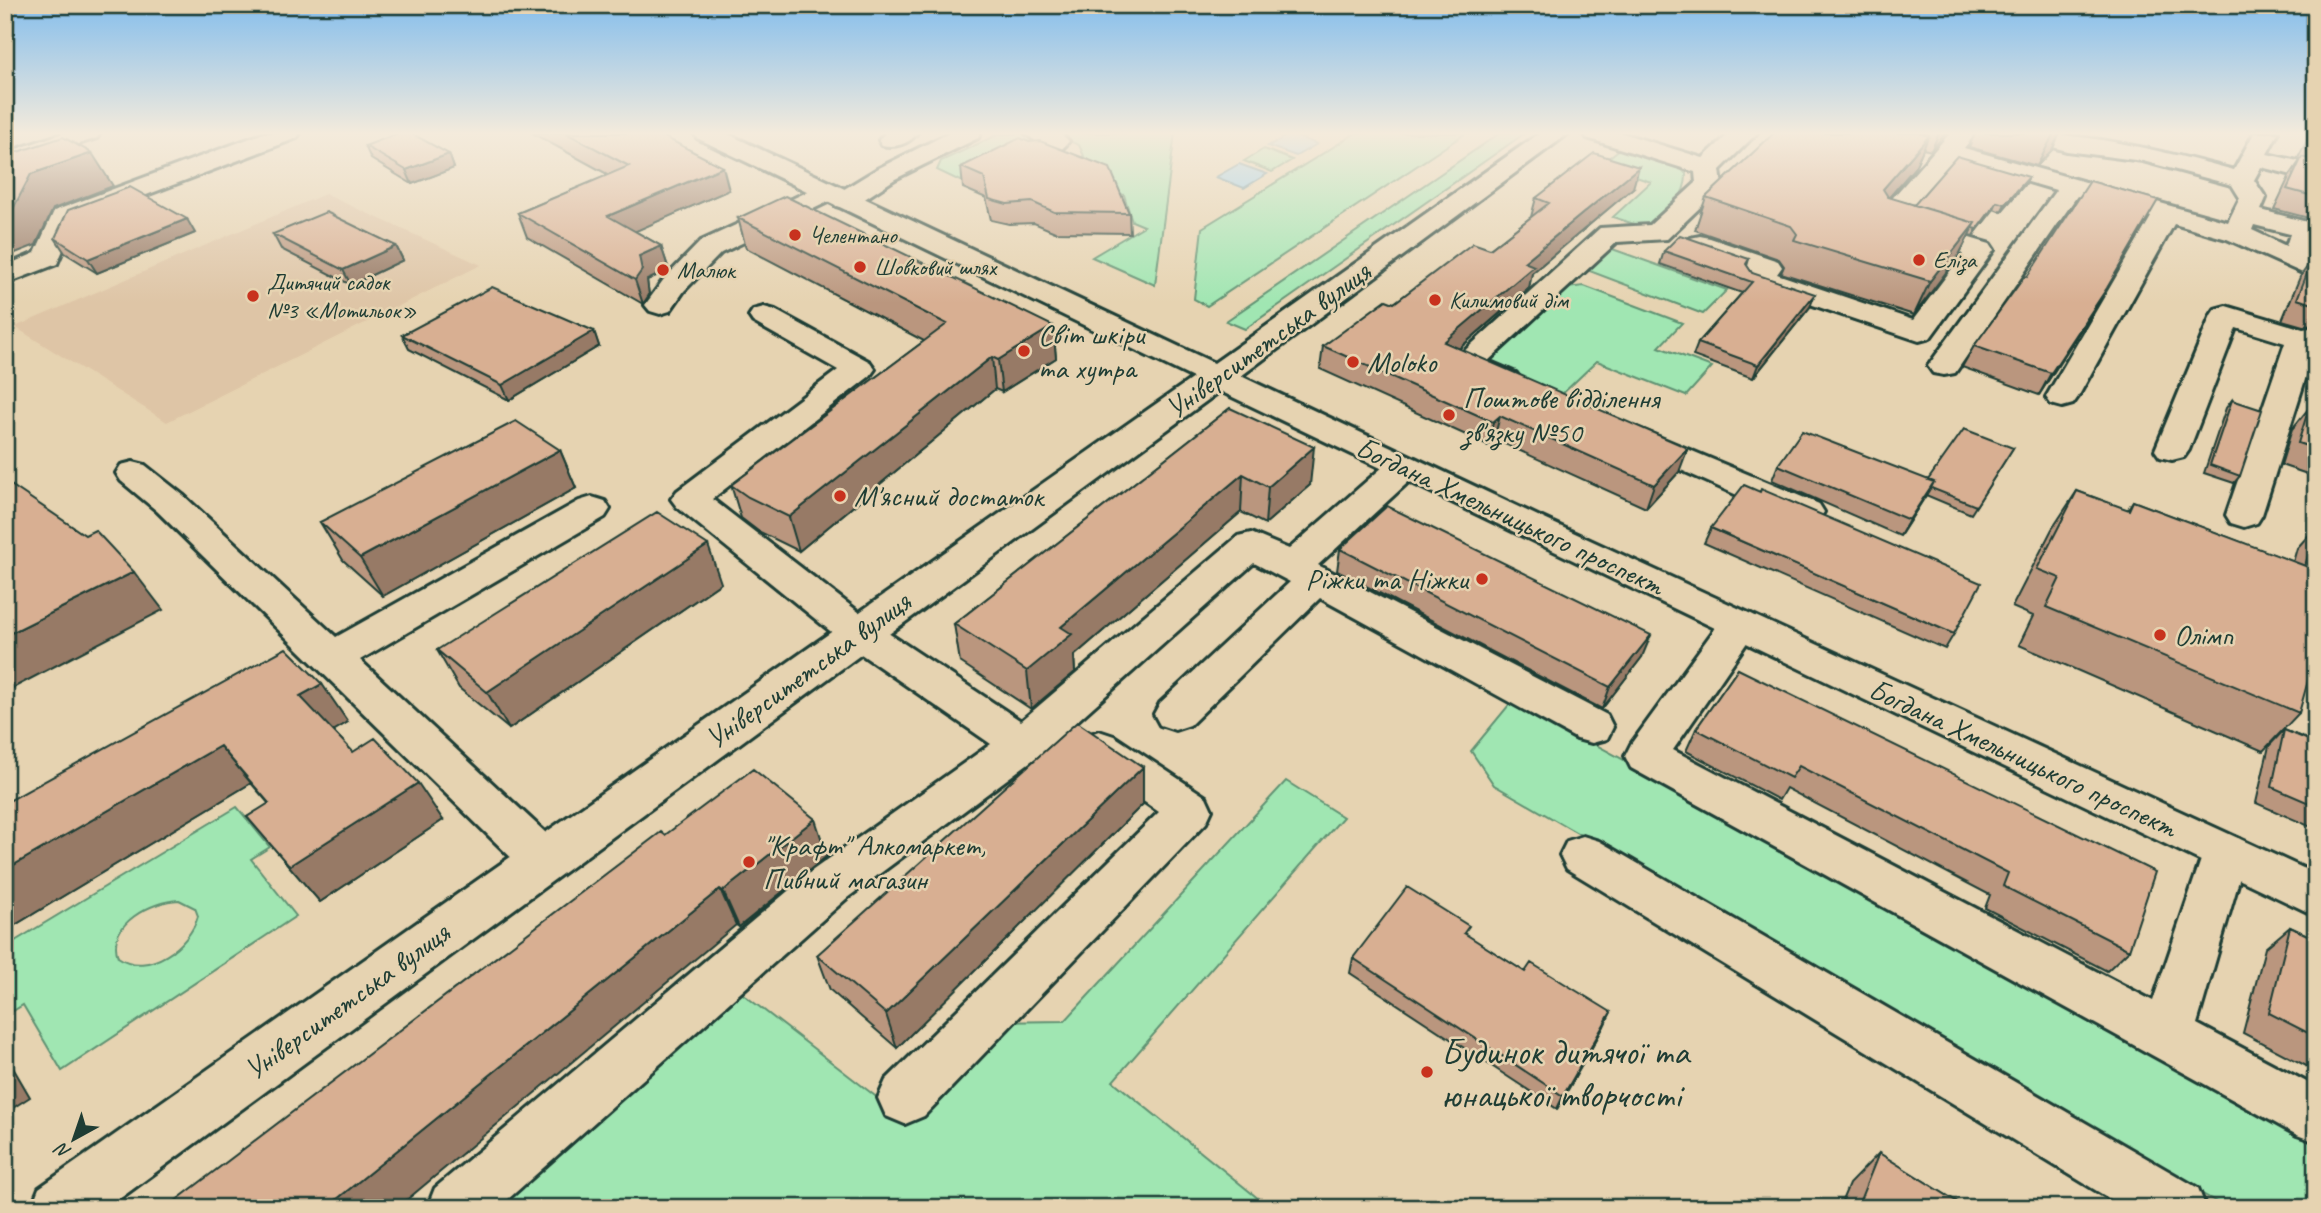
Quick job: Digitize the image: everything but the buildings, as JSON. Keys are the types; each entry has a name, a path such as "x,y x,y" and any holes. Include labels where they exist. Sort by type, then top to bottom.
{"main road":[{"path":"6,276 47,258 62,217 136,190"},
{"name":"Богдана Хмельницького проспект","path":"824,190 1404,467 2316,896"},
{"path":"660,305 674,285 711,247 851,190"},
{"name":"Університетська вулиця","path":"59,1208 1478,190"},
{"path":"1660,230 1704,190"},
{"path":"1529,390 1467,363 1610,234 1660,230 1768,267 1758,277 1919,332 1980,250 1885,221 1913,190"},
{"path":"1944,366 2069,190"},
{"path":"2085,190 2167,213 2241,224 2305,266"},
{"path":"2241,224 2253,198 2247,190"},
{"path":"2062,397 2167,213"},
{"path":"2172,450 2226,315 2309,337 2244,515"},
{"path":"764,316 859,369 689,499 859,634 1190,810 905,1098"},
{"path":"1603,423 1837,525"},
{"path":"1175,714 1404,467"},
{"path":"133,473 170,503 305,650 544,860"},
{"path":"305,650 592,509"},
{"path":"455,1208 831,884 1038,730 1251,545 1592,727"},
{"path":"1739,625 1646,757 2316,1116"},
{"path":"2168,1035 2224,853"},
{"path":"1583,855 2178,1208"}],"shaded area":[{"name":"Дитячий садок №3 «Мотильок»","path":"325,194 481,265 167,422 15,327"}],"green space":[{"path":"1110,190 1168,190 1155,285 1092,257 1144,226 1132,221 1124,195"},
{"path":"1264,190 1381,190 1207,306 1194,299 1202,228"},
{"path":"1417,190 1444,190 1245,329 1226,321"},
{"path":"1643,190 1683,190 1670,211 1652,230 1613,217"},
{"path":"1604,246 1727,290 1703,314 1579,267"},
{"path":"1584,286 1682,323 1659,347 1712,367 1686,396 1597,361 1559,397 1474,362 1558,289"},
{"path":"1513,700 2316,1134 2316,1208 2227,1208 1494,785 1471,751"},
{"path":"1286,781 1343,817 1113,1081 1270,1208 491,1208 739,991 905,1119 998,1022 1065,1021"},
{"path":"237,807 270,847 251,859 296,916 62,1071 23,1005 5,1016 5,947","holes":["179,900 195,908 198,916 193,927 177,948 166,956 142,964 118,957 116,945 119,934 134,917 168,901"]}],"place":[{"name":"Челентано","path":"795,235"},
{"name":"Еліза","path":"1919,260"},
{"name":"Шовковий шлях","path":"860,267"},
{"name":"Малюк","path":"663,270"},
{"name":"Дитячий садок №3 «Мотильок»","path":"253,296"},
{"name":"Килимовий дім","path":"1435,300"},
{"name":"Світ шкіри та хутра","path":"1024,351"},
{"name":"Moloko","path":"1353,362"},
{"name":"Поштове відділення зв'язку №50","path":"1449,415"},
{"name":"М'ясний достаток","path":"840,496"},
{"name":"Ріжки та Ніжки","path":"1482,579"},
{"name":"Олімп","path":"2160,635"},
{"name":"\"Крафт\" Алкомаркет, Пивний магазин","path":"749,862"},
{"name":"Будинок дитячої та юнацької творчості","path":"1427,1072"}]}
